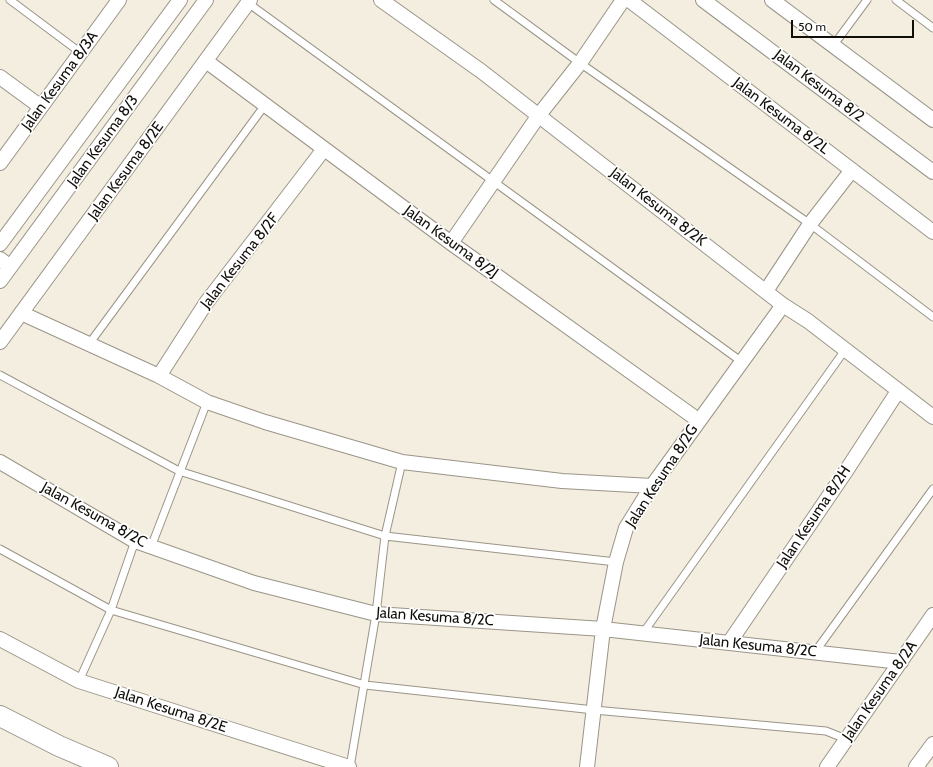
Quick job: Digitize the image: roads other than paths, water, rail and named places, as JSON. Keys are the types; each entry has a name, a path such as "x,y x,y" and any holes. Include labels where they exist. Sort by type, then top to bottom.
{"street":[{"name":"Jalan Kesuma 8/3A","path":"0,163 120,0"},
{"name":"Jalan Kesuma 8/3","path":"0,244 180,0"},
{"name":"Jalan Kesuma 8/3","path":"0,281 5,263 206,0"},
{"name":"Jalan Kesuma 8/2K","path":"381,0 455,51 783,305 808,321 933,418"},
{"path":"451,243 539,115 580,63 623,0"},
{"name":"Jalan Kesuma 8/2L","path":"629,0 933,232"},
{"name":"Jalan Kesuma 8/2","path":"703,0 933,172"},
{"path":"772,0 933,120"},
{"name":"Jalan Kesuma 8/2E","path":"0,342 249,2"},
{"name":"Jalan Kesuma 8/2J","path":"206,62 451,243 698,420"},
{"path":"0,77 41,107"},
{"name":"Jalan Kesuma 8/2F","path":"159,376 206,304 324,149"},
{"path":"766,291 810,224 852,170"},
{"name":"Jalan Kesuma 8/2G","path":"587,767 603,629 616,562 626,528 634,512 698,420 783,305"},
{"path":"21,314 159,376 207,402 265,422 402,462 562,481 652,486"},
{"name":"Jalan Kesuma 8/2H","path":"729,643 846,472 898,391"},
{"name":"Jalan Kesuma 8/2C","path":"0,462 135,541 254,583 376,614 603,629 901,662"},
{"name":"Jalan Kesuma 8/2A","path":"827,767 933,614"},
{"name":"Jalan Kesuma 8/2E","path":"0,639 79,681 349,767"},
{"path":"0,716 59,746 108,767"},
{"path":"916,767 933,744"}],"lane":[{"path":"10,0 81,53"},
{"path":"494,0 580,63 810,224 933,317"},
{"path":"833,46 867,0"},
{"path":"896,0 933,28"},
{"path":"249,2 742,362"},
{"path":"89,344 265,105"},
{"path":"643,633 845,350"},
{"path":"0,375 179,471 385,536 616,562"},
{"path":"151,547 179,471 207,402"},
{"path":"349,767 365,685 376,614 385,536 402,462"},
{"path":"815,652 933,489"},
{"path":"79,681 111,610 135,541"},
{"path":"0,549 111,610 365,685 594,710 826,731 846,739"}]}
